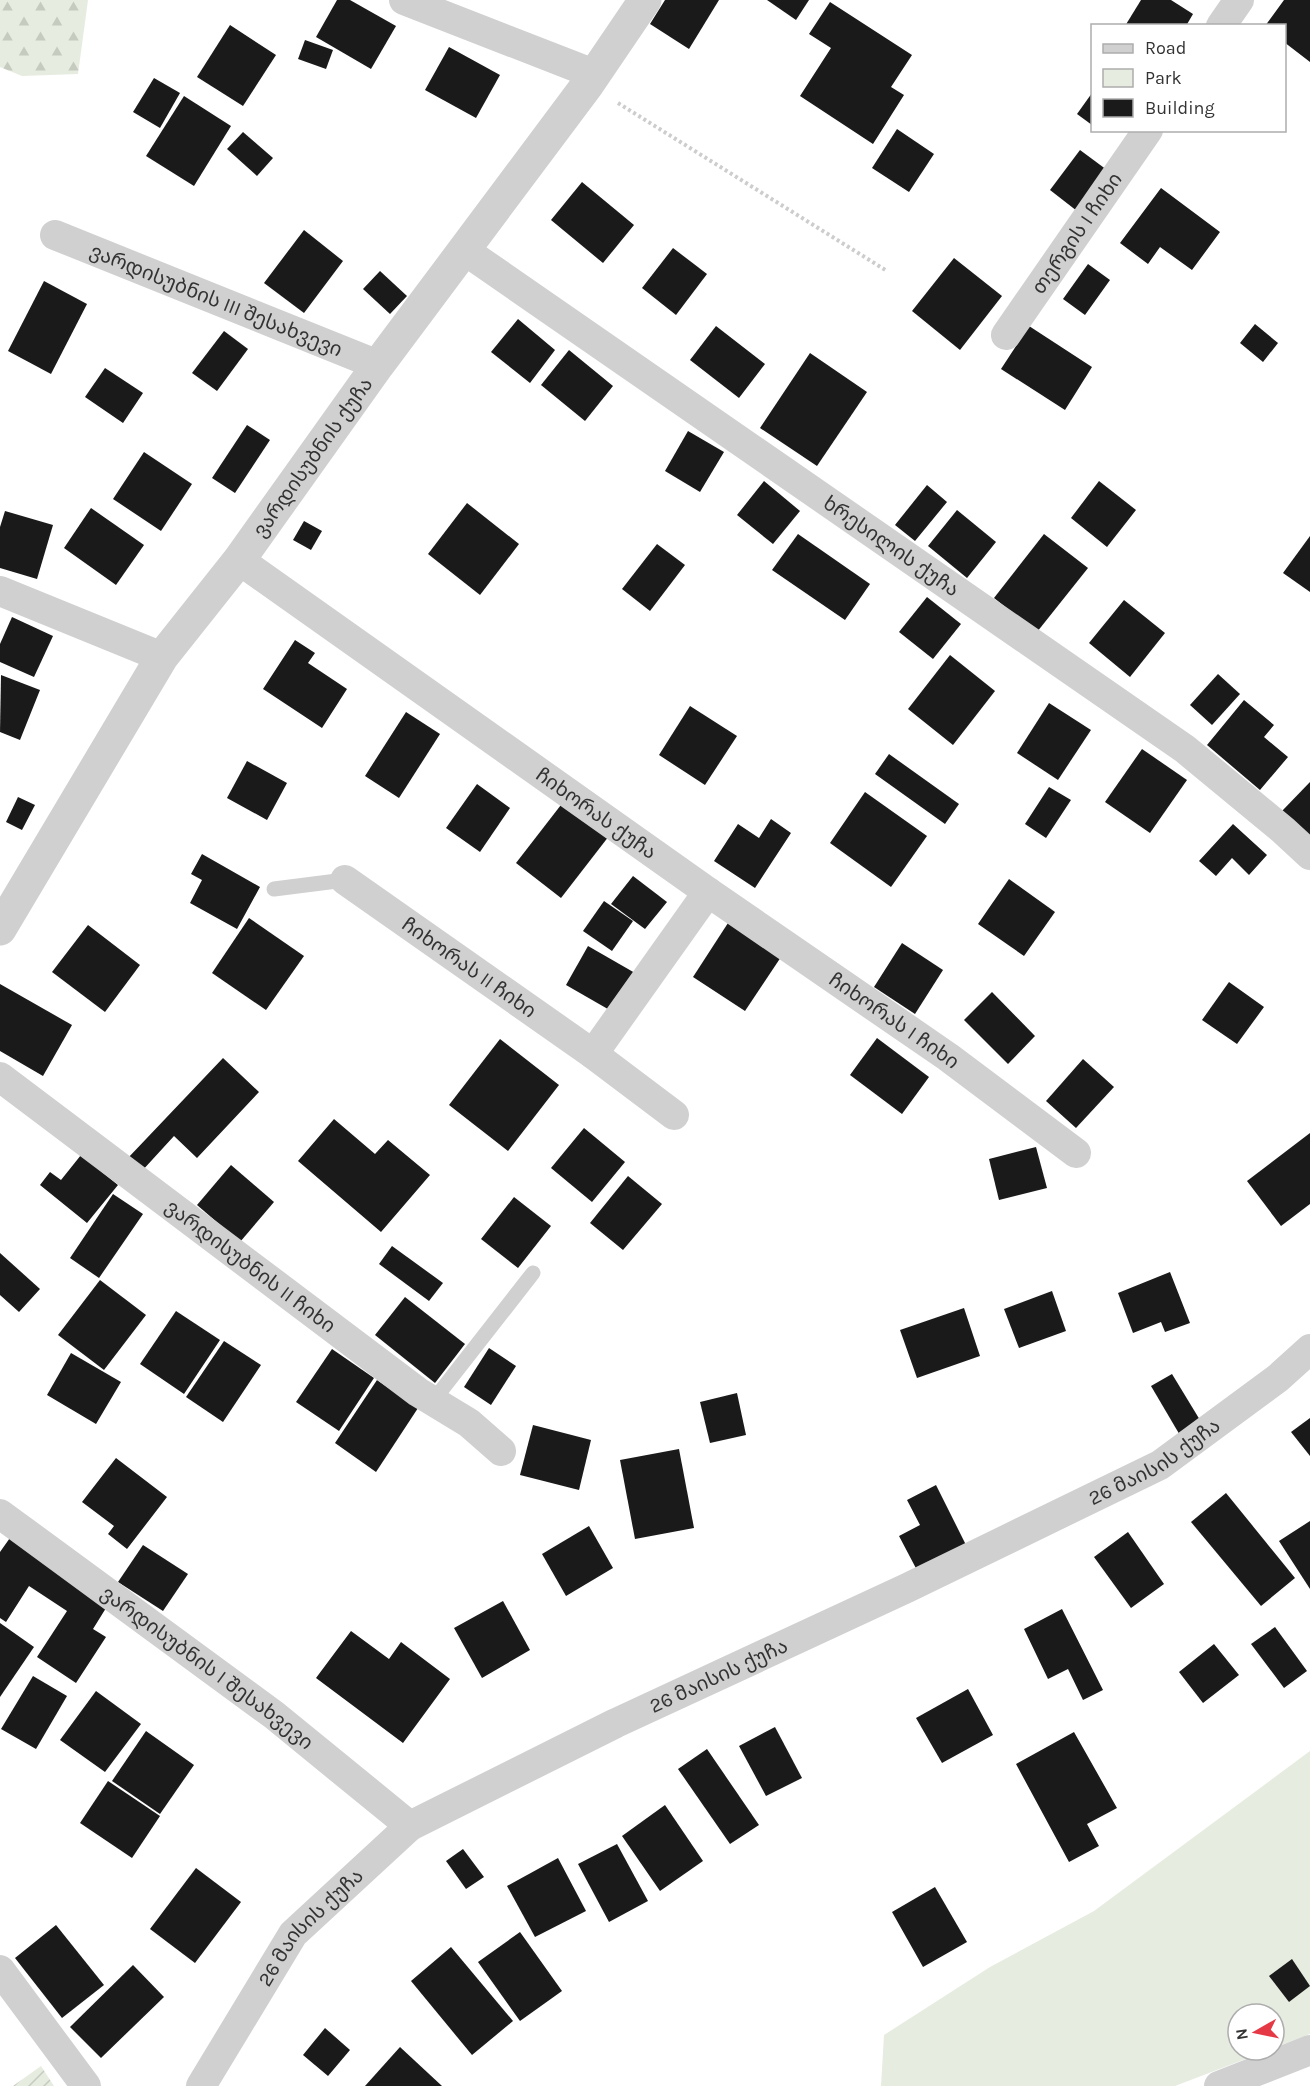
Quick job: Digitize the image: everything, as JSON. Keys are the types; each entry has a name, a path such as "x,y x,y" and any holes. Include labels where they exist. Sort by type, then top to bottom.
{"street":[{"path":"404,0 591,79"},
{"name":"ვარდისუბნის ქუჩა","path":"0,928 162,657 239,560 378,365 591,79 645,0"},
{"path":"1222,24 1239,0"},
{"name":"თერგის I ჩიხი","path":"1006,335 1147,132"},
{"name":"ვარდისუბნის III შესახვევი","path":"55,235 378,365"},
{"name":"ხრესილის ქუჩა","path":"464,250 1185,749 1310,855"},
{"name":"ჩიხორას ქუჩა","path":"239,560 708,892"},
{"path":"0,591 162,657"},
{"name":"ჩიხორას II ჩიხი","path":"345,880 593,1054"},
{"path":"674,1115 593,1054 708,892"},
{"name":"ჩიხორას I ჩიხი","path":"708,892 948,1057 1076,1153"},
{"name":"ვარდისუბნის II ჩიხი","path":"0,1077 418,1392 469,1423 501,1451"},
{"name":"26 მაისის ქუჩა","path":"201,2086 293,1934 410,1826 616,1722 907,1588 1160,1465 1278,1378 1310,1348"},
{"name":"ვარდისუბნის I შესახვევი","path":"0,1514 274,1715 410,1826"},
{"path":"0,1970 86,2086"},
{"path":"1220,2086 1310,2050"}],"lane":[{"path":"274,889 345,880"},
{"path":"433,1401 533,1274"}],"path":[{"path":"591,79 886,272"}],"green space":[{"path":"0,0 88,0 78,74 22,76 0,67"},
{"path":"1310,1751 1310,2034 1286,2043 1286,2002 1226,2002 1226,2062 1238,2062 1175,2086 881,2086 884,2035 990,1967 1094,1911"},
{"path":"41,2066 54,2086 13,2086"}],"building":[{"path":"337,0 350,0 396,26 371,69 316,37"},
{"path":"665,0 719,0 689,49 650,24"},
{"path":"767,0 809,0 796,20"},
{"path":"1141,0 1171,0 1193,14 1187,24 1126,24"},
{"path":"1284,0 1310,0 1310,62 1286,44 1286,24 1266,24"},
{"path":"830,2 912,55 891,87 904,95 873,144 800,96 831,48 809,34"},
{"path":"230,25 276,55 243,106 197,77"},
{"path":"305,40 333,50 326,69 298,59"},
{"path":"449,47 500,75 476,118 425,90"},
{"path":"154,78 180,93 160,128 133,112"},
{"path":"1091,94 1091,124 1077,114"},
{"path":"184,96 231,126 194,186 146,156"},
{"path":"897,129 934,154 909,192 872,168"},
{"path":"243,132 273,158 257,176 227,149"},
{"path":"1080,150 1107,170 1077,211 1050,190"},
{"path":"582,182 634,225 603,263 551,220"},
{"path":"1161,188 1220,232 1192,270 1160,247 1148,264 1120,243"},
{"path":"304,230 343,261 304,313 264,283"},
{"path":"673,248 707,274 676,315 642,288"},
{"path":"954,258 1002,296 960,350 912,311"},
{"path":"1088,264 1110,280 1085,315 1063,299"},
{"path":"380,271 407,296 390,314 363,289"},
{"path":"44,281 87,304 51,374 8,351"},
{"path":"518,319 555,350 530,383 491,352"},
{"path":"1255,324 1278,343 1263,362 1240,343"},
{"path":"716,326 765,364 739,398 690,360"},
{"path":"1029,326 1092,367 1065,410 1001,369"},
{"path":"224,331 248,349 217,391 192,373"},
{"path":"569,350 613,386 585,421 541,385"},
{"path":"810,353 867,392 817,466 760,428"},
{"path":"105,368 143,393 123,423 85,397"},
{"path":"247,425 270,440 235,493 212,478"},
{"path":"688,431 724,452 700,492 665,471"},
{"path":"144,452 192,484 161,531 113,499"},
{"path":"764,481 800,511 773,544 737,515"},
{"path":"1099,481 1136,510 1107,547 1071,518"},
{"path":"927,485 947,502 915,541 895,525"},
{"path":"467,503 519,544 480,595 428,554"},
{"path":"91,508 144,545 116,585 64,548"},
{"path":"957,510 996,542 967,578 928,546"},
{"path":"5,511 53,525 37,579 0,568 0,527"},
{"path":"304,521 322,531 311,550 293,540"},
{"path":"798,534 870,584 845,620 772,570"},
{"path":"1044,534 1088,568 1037,632 994,598"},
{"path":"1310,536 1310,592 1283,573"},
{"path":"657,544 685,565 650,611 622,589"},
{"path":"927,597 961,624 933,659 899,632"},
{"path":"1124,600 1165,633 1130,677 1089,643"},
{"path":"12,617 53,636 34,677 0,662 0,644"},
{"path":"295,640 315,653 308,663 347,689 322,728 263,689"},
{"path":"950,655 995,691 953,745 908,709"},
{"path":"1218,674 1240,694 1212,725 1190,705"},
{"path":"1,675 40,690 20,740 0,732"},
{"path":"1244,700 1274,725 1264,737 1288,757 1260,790 1207,745"},
{"path":"1049,703 1091,730 1058,780 1017,753"},
{"path":"690,706 737,736 705,785 659,755"},
{"path":"406,712 440,734 399,798 365,776"},
{"path":"1142,749 1187,780 1150,833 1105,802"},
{"path":"889,754 959,804 945,824 875,774"},
{"path":"247,761 287,783 267,820 227,798"},
{"path":"1310,782 1310,836 1282,811"},
{"path":"477,784 510,808 480,852 446,828"},
{"path":"1049,787 1071,800 1046,838 1025,824"},
{"path":"865,792 927,836 891,887 830,843"},
{"path":"18,797 35,805 22,830 6,822"},
{"path":"564,801 609,836 561,898 516,863"},
{"path":"771,819 791,833 755,888 714,861 738,824 759,838"},
{"path":"1233,824 1267,855 1249,875 1232,858 1216,876 1199,861"},
{"path":"202,854 260,887 237,929 190,903 202,880 191,874"},
{"path":"633,876 667,902 645,929 611,904"},
{"path":"1009,879 1055,912 1024,956 978,924"},
{"path":"604,901 633,921 612,951 583,931"},
{"path":"249,918 304,956 266,1010 212,973"},
{"path":"728,923 781,957 745,1011 693,977"},
{"path":"88,925 140,965 105,1012 52,972"},
{"path":"902,943 943,970 915,1014 874,987"},
{"path":"588,946 635,973 613,1012 566,985"},
{"path":"1229,982 1264,1007 1237,1044 1202,1020"},
{"path":"0,984 72,1025 43,1076 0,1051"},
{"path":"992,992 1035,1036 1008,1064 964,1020"},
{"path":"877,1038 929,1077 902,1114 850,1075"},
{"path":"500,1039 559,1085 508,1151 449,1105"},
{"path":"223,1058 259,1092 197,1158 174,1136 141,1172 127,1159"},
{"path":"1083,1059 1114,1087 1076,1128 1046,1101"},
{"path":"334,1119 375,1154 388,1140 430,1175 381,1232 298,1161"},
{"path":"584,1128 625,1162 592,1202 551,1168"},
{"path":"1310,1133 1310,1204 1281,1226 1247,1181"},
{"path":"1036,1147 1047,1188 999,1200 989,1159"},
{"path":"81,1155 118,1185 87,1223 40,1185 50,1172 61,1180"},
{"path":"231,1165 274,1202 240,1242 197,1205"},
{"path":"628,1176 662,1204 623,1250 590,1223"},
{"path":"113,1194 143,1214 99,1278 70,1258"},
{"path":"514,1197 551,1226 518,1268 481,1239"},
{"path":"392,1246 443,1283 429,1301 379,1264"},
{"path":"0,1253 40,1289 19,1312 0,1295"},
{"path":"1170,1272 1190,1323 1165,1332 1161,1322 1133,1333 1118,1293"},
{"path":"100,1280 146,1315 104,1370 58,1335"},
{"path":"1052,1291 1066,1331 1019,1348 1004,1309"},
{"path":"405,1297 465,1344 435,1383 375,1335"},
{"path":"964,1308 980,1356 917,1378 900,1330"},
{"path":"176,1311 220,1340 184,1394 140,1364"},
{"path":"224,1341 261,1365 223,1422 186,1397"},
{"path":"489,1348 516,1366 491,1405 464,1387"},
{"path":"332,1349 374,1378 339,1431 296,1402"},
{"path":"71,1353 121,1382 96,1424 47,1395"},
{"path":"1172,1374 1203,1425 1181,1437 1151,1386"},
{"path":"377,1380 418,1408 376,1472 335,1443"},
{"path":"737,1393 746,1435 710,1443 700,1402"},
{"path":"1310,1418 1310,1456 1291,1432"},
{"path":"533,1425 591,1440 579,1490 520,1475"},
{"path":"679,1449 694,1528 635,1539 620,1460"},
{"path":"116,1458 167,1497 127,1549 108,1534 114,1526 82,1502"},
{"path":"936,1485 968,1549 919,1574 899,1536 920,1525 907,1500"},
{"path":"1226,1493 1295,1578 1261,1606 1191,1522"},
{"path":"1310,1521 1310,1589 1279,1541"},
{"path":"589,1526 613,1568 566,1596 542,1554"},
{"path":"1128,1532 1164,1584 1131,1608 1094,1557"},
{"path":"12,1535 111,1600 93,1629 106,1637 76,1683 37,1657 67,1611 29,1586 6,1622 0,1618 0,1552"},
{"path":"143,1545 188,1574 163,1611 118,1582"},
{"path":"503,1601 530,1650 482,1678 454,1628"},
{"path":"1062,1609 1103,1690 1083,1700 1068,1669 1048,1679 1024,1629"},
{"path":"0,1623 34,1647 0,1697"},
{"path":"1275,1627 1307,1671 1284,1688 1251,1644"},
{"path":"351,1631 389,1659 401,1642 450,1679 403,1743 316,1678"},
{"path":"1214,1644 1239,1675 1203,1703 1179,1672"},
{"path":"33,1676 67,1696 36,1749 1,1729"},
{"path":"968,1689 993,1735 942,1763 916,1718"},
{"path":"96,1691 141,1724 105,1772 60,1740"},
{"path":"775,1727 802,1778 766,1796 739,1746"},
{"path":"146,1731 194,1765 160,1814 112,1781"},
{"path":"1074,1732 1117,1808 1087,1824 1099,1846 1069,1862 1016,1764"},
{"path":"707,1749 759,1825 730,1844 678,1769"},
{"path":"108,1781 160,1816 132,1858 80,1823"},
{"path":"665,1805 703,1861 660,1891 622,1836"},
{"path":"617,1844 648,1901 609,1922 578,1864"},
{"path":"463,1849 484,1877 466,1889 446,1861"},
{"path":"558,1858 586,1911 535,1937 507,1886"},
{"path":"196,1868 241,1902 195,1963 150,1929"},
{"path":"935,1887 967,1942 923,1967 892,1912"},
{"path":"56,1925 104,1985 62,2018 15,1958"},
{"path":"520,1932 562,1991 520,2021 478,1962"},
{"path":"451,1947 513,2021 472,2055 411,1981"},
{"path":"1292,1959 1310,1986 1289,2002 1269,1976"},
{"path":"133,1965 164,1997 101,2058 70,2027"},
{"path":"325,2028 350,2050 328,2076 303,2055"},
{"path":"400,2047 442,2086 365,2086"}]}
